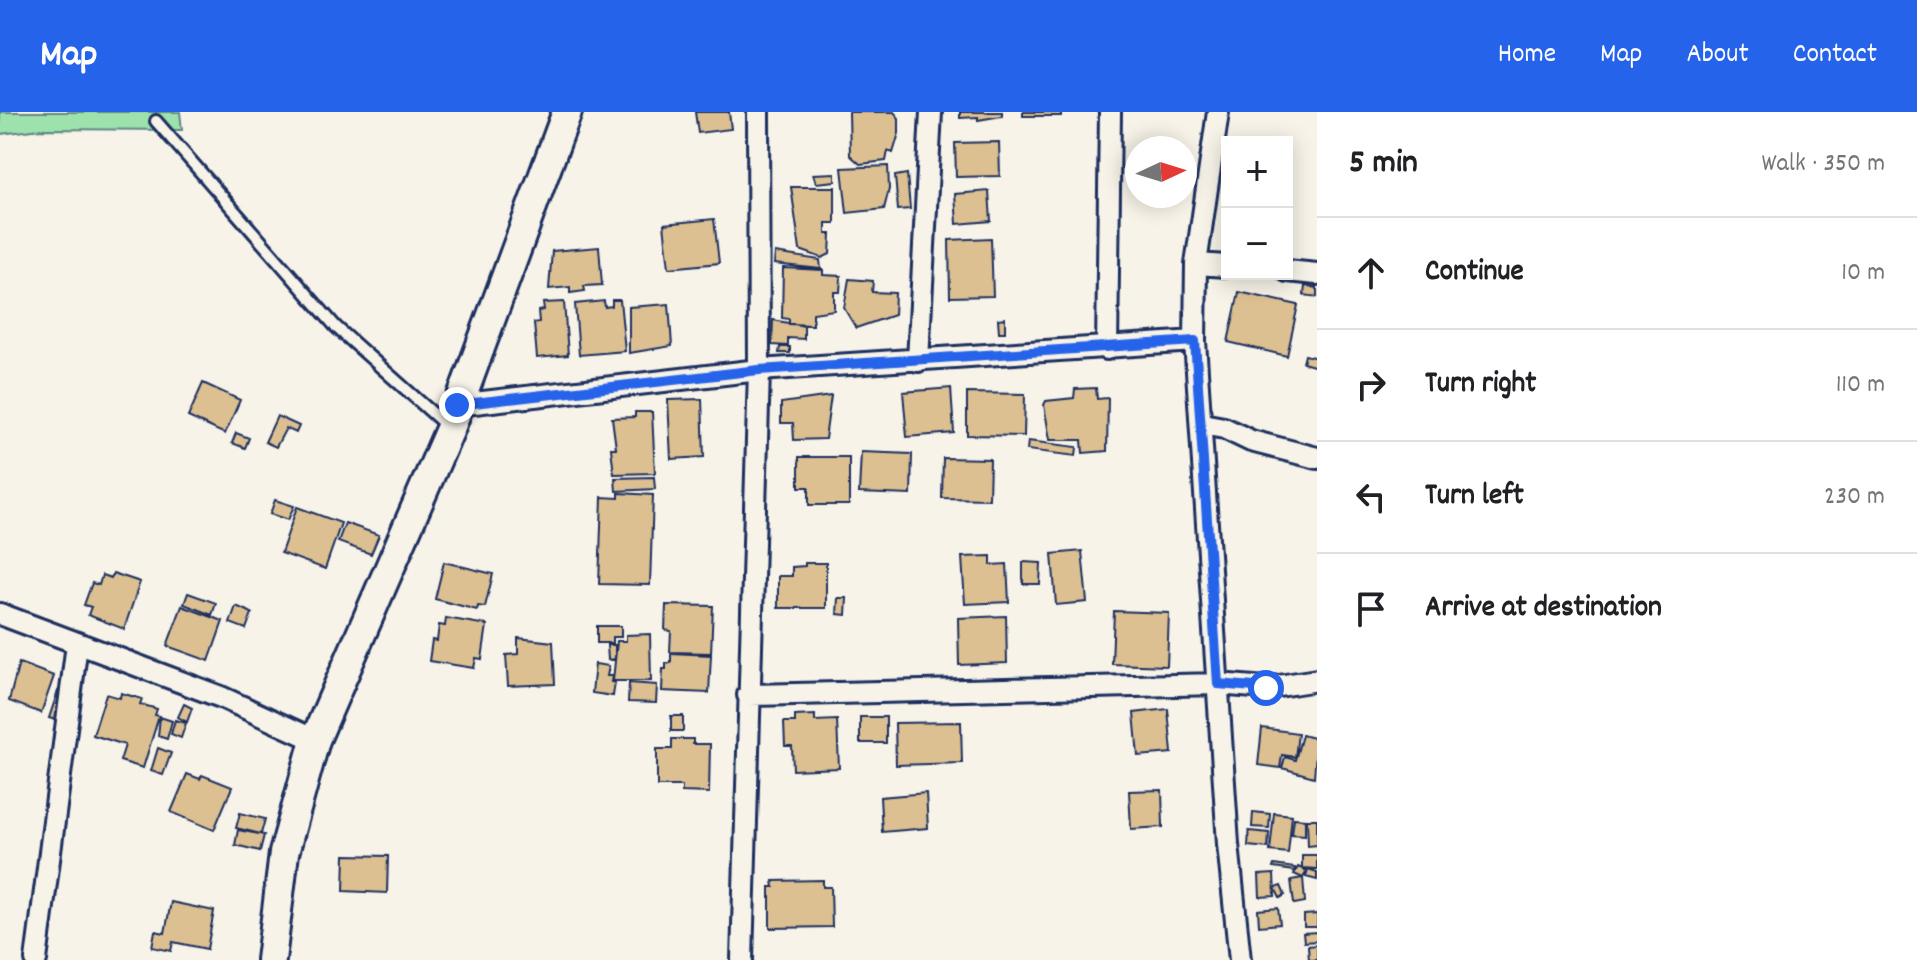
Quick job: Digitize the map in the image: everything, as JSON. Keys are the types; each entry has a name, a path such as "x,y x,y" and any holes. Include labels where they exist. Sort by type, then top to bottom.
{"street":[{"path":"271,960 284,853 315,740 453,417 567,112"},
{"path":"742,960 759,370 758,112"},
{"path":"918,361 931,112"},
{"path":"1107,349 1110,112"},
{"path":"1218,112 1196,264 1195,341 1240,960"},
{"path":"1196,264 1221,266"},
{"path":"1293,272 1317,274"},
{"path":"453,417 759,370 1195,341"},
{"path":"1202,424 1224,428 1251,441 1317,458"},
{"path":"0,614 221,697 315,740"},
{"path":"36,960 77,644"},
{"path":"748,695 1218,684 1266,688 1317,680"}],"lane":[{"path":"156,121 336,327 453,417"}],"green space":[{"path":"0,112 180,112 182,130 41,129 0,134"}],"building":[{"path":"695,112 729,112 731,129 698,133"},
{"path":"849,112 894,112 899,118 899,133 893,153 888,151 886,161 860,164 850,155"},
{"path":"960,112 1002,112 1002,116 978,120 978,117 960,118"},
{"path":"1023,112 1061,112 1061,116 1023,116"},
{"path":"999,142 1000,176 956,177 955,143"},
{"path":"888,166 889,189 884,209 847,213 842,168"},
{"path":"835,173 835,181 816,183 813,174"},
{"path":"907,174 910,209 898,210 895,176"},
{"path":"791,187 835,187 835,223 826,223 826,234 831,234 830,254 822,258 800,250"},
{"path":"989,191 991,221 957,224 955,194"},
{"path":"714,219 719,263 669,268 664,224"},
{"path":"991,238 993,296 950,297 949,240"},
{"path":"599,247 602,285 584,286 585,291 570,293 570,287 549,289 552,251"},
{"path":"775,253 820,260 821,269 774,264"},
{"path":"783,268 823,270 823,275 841,276 840,292 834,292 834,310 813,313 813,325 789,324 789,319 782,318"},
{"path":"849,279 873,281 872,292 895,293 894,315 856,328 844,308"},
{"path":"1305,286 1317,288 1317,297 1304,295"},
{"path":"1239,292 1298,305 1287,356 1228,342"},
{"path":"612,300 620,300 625,351 579,355 575,304 604,301 605,307 612,306"},
{"path":"564,302 568,355 537,358 534,323 539,322 538,311 544,310 543,303"},
{"path":"669,304 672,346 629,353 629,307"},
{"path":"1005,318 1005,332 999,332 998,319"},
{"path":"773,320 804,326 804,339 788,338 788,346 772,345"},
{"path":"780,347 790,347 790,353 779,353"},
{"path":"1305,355 1317,358 1317,367 1303,363"},
{"path":"203,383 240,400 225,434 188,417"},
{"path":"951,388 954,433 907,437 903,392"},
{"path":"1096,388 1097,399 1108,398 1107,451 1083,453 1082,440 1050,440 1046,401 1074,398 1075,389"},
{"path":"967,393 1025,394 1024,436 967,435"},
{"path":"831,396 825,439 794,440 793,423 781,423 781,403"},
{"path":"702,399 704,457 671,459 668,400"},
{"path":"635,412 652,412 655,473 614,474 611,448 616,448 612,418 635,417"},
{"path":"277,416 299,426 296,433 286,428 276,447 265,442"},
{"path":"236,433 249,438 245,448 232,443"},
{"path":"1028,441 1077,447 1076,456 1027,450"},
{"path":"861,452 912,454 911,495 859,493"},
{"path":"799,457 849,457 849,505 809,505 809,487 799,487"},
{"path":"943,458 990,459 989,499 942,498"},
{"path":"654,477 655,489 616,491 615,478"},
{"path":"619,493 653,495 650,585 599,584 602,497 619,498"},
{"path":"275,500 294,506 288,520 270,514"},
{"path":"297,507 341,523 325,569 281,553"},
{"path":"345,523 379,535 371,554 338,542"},
{"path":"1082,551 1087,602 1056,605 1052,554"},
{"path":"991,556 991,565 1007,564 1009,602 965,604 962,557"},
{"path":"444,562 493,574 485,607 478,606 477,610 435,599"},
{"path":"1023,562 1041,563 1040,584 1023,584"},
{"path":"805,563 826,563 826,608 778,608 778,576 792,576 792,567 805,566"},
{"path":"113,573 140,582 124,629 88,615 91,607 84,605 92,583 99,585 102,575 111,578"},
{"path":"188,593 216,603 212,615 184,604"},
{"path":"838,598 847,598 846,615 837,614"},
{"path":"666,605 713,606 711,653 670,652 671,631 665,630"},
{"path":"182,606 223,621 209,661 167,646"},
{"path":"236,606 252,613 246,629 230,623"},
{"path":"1114,611 1169,613 1167,666 1112,664"},
{"path":"1006,616 1007,663 959,665 958,618"},
{"path":"446,618 487,625 482,659 476,658 474,668 429,661 432,640 437,641 439,625 445,626"},
{"path":"597,626 621,626 621,637 613,637 613,643 597,643"},
{"path":"650,634 651,681 613,681 617,641 626,641 626,635"},
{"path":"518,638 553,642 555,684 508,686 506,655 518,654"},
{"path":"607,645 615,645 615,659 608,660"},
{"path":"671,653 711,655 709,693 662,691 663,669 666,669 666,663 671,663"},
{"path":"19,663 54,676 41,713 9,701"},
{"path":"595,664 609,666 607,676 612,676 611,682 615,682 613,696 592,693"},
{"path":"629,683 657,685 656,703 628,702"},
{"path":"58,691 68,695 59,721 49,718"},
{"path":"121,693 142,699 140,704 157,709 155,715 159,716 143,768 120,761 125,745 93,735 106,694 120,698"},
{"path":"184,704 192,708 187,722 178,717"},
{"path":"1168,709 1172,753 1138,756 1134,713"},
{"path":"815,715 815,721 837,720 839,768 793,770 792,746 785,746 784,722 795,722 795,716"},
{"path":"671,716 683,716 683,731 671,731"},
{"path":"160,717 172,721 167,739 158,736"},
{"path":"860,717 886,717 886,743 860,743"},
{"path":"175,720 186,723 181,738 171,734"},
{"path":"961,722 962,763 896,765 895,723"},
{"path":"1262,728 1298,733 1295,757 1282,755 1280,768 1258,765"},
{"path":"1302,735 1317,739 1314,777 1282,768 1285,757 1295,760"},
{"path":"672,739 693,739 693,744 710,744 709,793 682,792 682,786 657,786 657,749 672,749"},
{"path":"158,748 171,753 163,775 151,771"},
{"path":"187,774 200,779 202,775 232,787 214,830 171,812"},
{"path":"1162,790 1163,827 1131,829 1129,791"},
{"path":"926,793 928,828 882,832 880,797"},
{"path":"1253,812 1270,814 1269,828 1252,827"},
{"path":"240,813 265,819 261,834 236,828"},
{"path":"1274,813 1292,815 1288,853 1270,851"},
{"path":"1294,818 1305,819 1305,835 1292,834"},
{"path":"1307,819 1317,819 1317,845 1308,846"},
{"path":"238,830 264,835 260,851 235,845"},
{"path":"1249,831 1269,833 1268,848 1248,846"},
{"path":"345,855 388,856 387,893 344,891"},
{"path":"1302,855 1317,855 1317,869 1302,868"},
{"path":"1274,865 1295,868 1295,871 1273,868"},
{"path":"1298,867 1307,871 1303,878 1294,874"},
{"path":"1308,869 1317,872 1317,880 1306,877"},
{"path":"1274,874 1275,896 1260,897 1259,875"},
{"path":"1303,878 1305,902 1294,904 1291,880"},
{"path":"823,880 823,887 831,887 832,927 770,928 770,887 774,887 773,881"},
{"path":"1281,886 1285,895 1280,898 1275,888"},
{"path":"171,902 214,911 207,949 173,942 171,951 152,947 155,931 165,933"},
{"path":"1278,908 1280,924 1259,926 1258,910"},
{"path":"1317,914 1317,927 1304,927 1304,915"},
{"path":"1317,932 1317,941 1304,942 1303,933"},
{"path":"1317,945 1317,960 1309,960 1308,946"}],"route":[{"path":"457,405 759,370 1195,341 1218,684 1266,688"}]}
